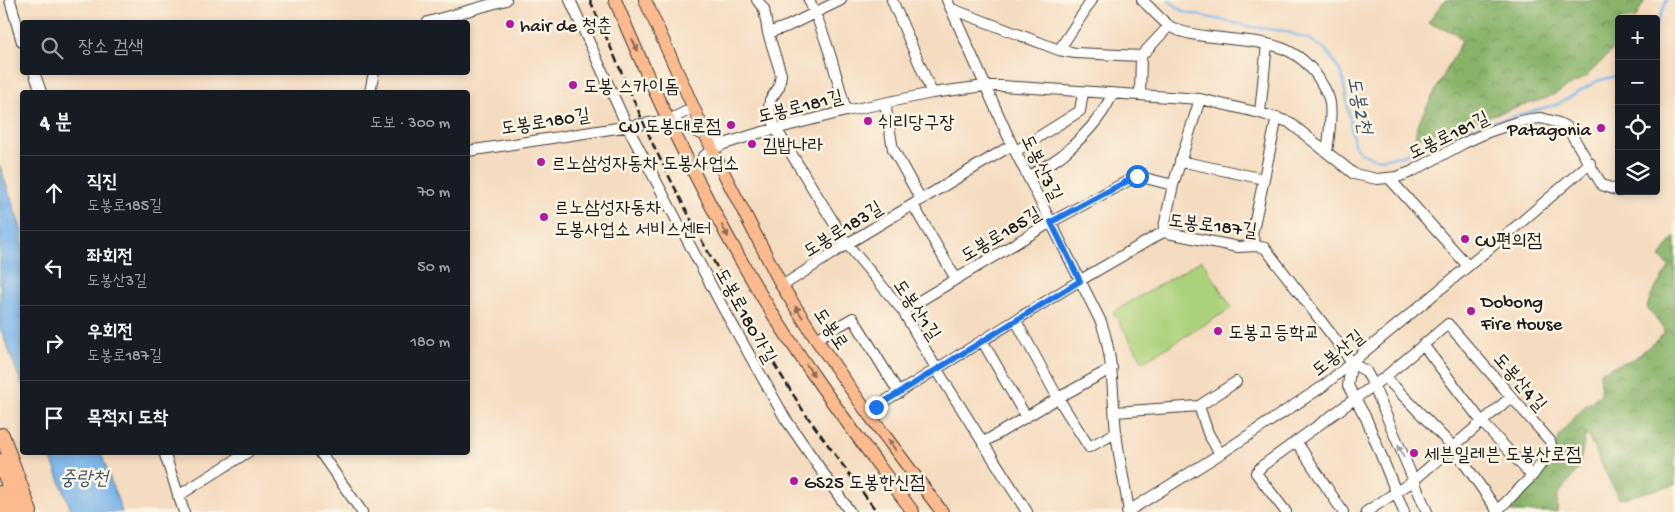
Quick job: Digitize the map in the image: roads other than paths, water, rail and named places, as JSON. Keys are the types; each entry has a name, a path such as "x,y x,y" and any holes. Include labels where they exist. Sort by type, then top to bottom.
{"highway":[{"path":"2,435 30,512"},
{"path":"0,461 18,512"},
{"path":"0,493 8,512"}],"main road":[{"path":"615,0 694,172 756,286 796,350 913,512"},
{"name":"도봉로","path":"645,0 712,150 782,286 867,412 942,512"}],"street":[{"path":"10,0 20,35"},
{"path":"435,20 506,0"},
{"name":"도봉로180길","path":"570,0 627,126"},
{"name":"도봉산1길","path":"756,0 764,9 768,33 781,74 779,87 770,100 769,108 776,129 847,244 903,311 937,370 1027,512"},
{"path":"809,0 815,12 846,111"},
{"path":"768,33 788,26 841,0"},
{"path":"892,0 932,93"},
{"path":"1059,50 1092,0"},
{"path":"1142,0 1169,26 1194,34 1281,47 1298,55 1309,65 1324,87 1330,104 1327,152"},
{"name":"도봉산3길","path":"950,5 1059,50 1075,53 1141,56"},
{"name":"도봉산3길","path":"950,5 1014,148 1101,322 1108,342 1112,368 1116,433 1128,512"},
{"path":"1140,95 1141,56 1169,26"},
{"path":"1260,113 1267,44"},
{"path":"35,75 40,90"},
{"path":"370,90 373,75"},
{"name":"도봉로181길","path":"724,144 846,111 932,93 985,86 1001,86 1200,100 1277,117 1295,126 1354,174 1377,180 1404,175 1418,169 1454,148 1488,132 1531,119 1551,120 1567,127 1602,185 1615,190"},
{"path":"1014,148 1080,111 1083,92"},
{"path":"1028,176 1067,151 1098,118 1108,104 1112,94"},
{"path":"1164,232 1173,185 1200,100"},
{"path":"885,103 893,149 917,202 956,279"},
{"name":"도봉로180길","path":"470,150 669,120 693,108"},
{"path":"1256,246 1252,235 1277,117"},
{"path":"669,120 724,144"},
{"name":"도봉로180가길","path":"627,126 699,265 772,395 850,512"},
{"path":"694,172 702,156 724,144"},
{"name":"도봉로183길","path":"782,286 917,202 1014,148"},
{"path":"1180,161 1264,179"},
{"name":"도봉산길","path":"1128,512 1290,410 1322,387 1590,163"},
{"name":"도봉로185길","path":"903,311 1051,222 1137,176 1173,185"},
{"path":"1389,178 1468,266"},
{"name":"도봉로187길","path":"867,412 1080,281 1164,232 1238,247 1256,246 1265,248 1344,351 1351,363"},
{"path":"816,339 853,318 899,393"},
{"path":"1016,321 1058,398 1089,447 1116,433"},
{"name":"도봉산4길","path":"1286,512 1256,473 1262,466 1385,377 1448,324 1550,441 1552,449 1532,476 1496,511"},
{"path":"983,342 1026,417"},
{"path":"1424,346 1482,422 1532,476"},
{"path":"1404,512 1400,490 1348,386 1351,363 1366,371 1373,384 1426,512"},
{"path":"984,442 1112,368"},
{"path":"1385,377 1453,447 1496,511"},
{"path":"1115,412 1199,406 1236,382"},
{"path":"1366,512 1413,481 1512,397"},
{"path":"1199,406 1208,433 1220,454"},
{"path":"1296,441 1343,512"},
{"path":"165,455 184,512"},
{"path":"178,496 243,455"},
{"path":"322,455 362,512"}],"water":[{"path":"0,166 20,226 20,380 0,327"},
{"name":"중랑천","path":"50,455 102,455 122,512 72,512"}],"waterway":[{"name":"도봉2천","path":"1168,0 1184,12 1252,27 1284,31 1311,40 1327,51 1342,74 1354,144 1361,153 1374,158 1382,159 1401,156 1462,131 1558,104 1597,81 1615,76"},
{"name":"도봉2천","path":"1660,16 1667,0"}],"railway":[{"path":"590,0 655,149 702,241 747,320 804,412 877,512"}],"place":[{"name":"hair de 청춘","path":"510,24"},
{"name":"도봉 스카이돔","path":"573,85"},
{"name":"쉬리당구장","path":"868,121"},
{"name":"CU 도봉대로점","path":"731,125"},
{"name":"Patagonia","path":"1601,128"},
{"name":"김밥나라","path":"752,144"},
{"name":"르노삼성자동차 도봉사업소","path":"541,162"},
{"name":"르노삼성자동차 도봉사업소 서비스센터","path":"544,217"},
{"name":"CU편의점","path":"1465,239"},
{"name":"Dobong Fire House","path":"1471,311"},
{"name":"도봉고등학교","path":"1218,331"},
{"name":"세븐일레븐 도봉산로점","path":"1414,453"},
{"name":"GS25 도봉한신점","path":"794,481"}]}
